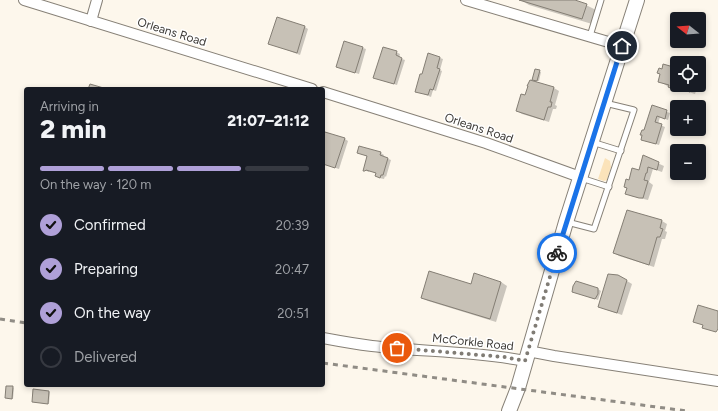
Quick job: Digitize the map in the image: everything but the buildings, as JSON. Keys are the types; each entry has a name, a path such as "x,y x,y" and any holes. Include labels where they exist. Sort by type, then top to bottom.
{"main road":[{"path":"509,411 518,388 580,177 637,0"}],"street":[{"name":"Orleans Road","path":"24,0 305,87"},
{"path":"90,21 97,0"},
{"path":"466,0 622,46"},
{"name":"Orleans Road","path":"325,93 486,143 580,177"},
{"name":"McCorkle Road","path":"325,338 372,346 488,355 554,356 718,381"}],"lane":[{"path":"590,36 601,0"},
{"path":"566,222 594,229 634,110 604,102"},
{"path":"591,142 621,151"},
{"path":"580,177 609,187"}],"shaded area":[{"path":"605,158 610,161 611,167 607,180 604,181 598,179"}],"railway":[{"path":"0,319 24,323"},
{"path":"325,363 687,411"}],"way so far":[{"path":"397,348 465,353 525,361 557,253"}],"route":[{"path":"557,253 622,46"}]}
